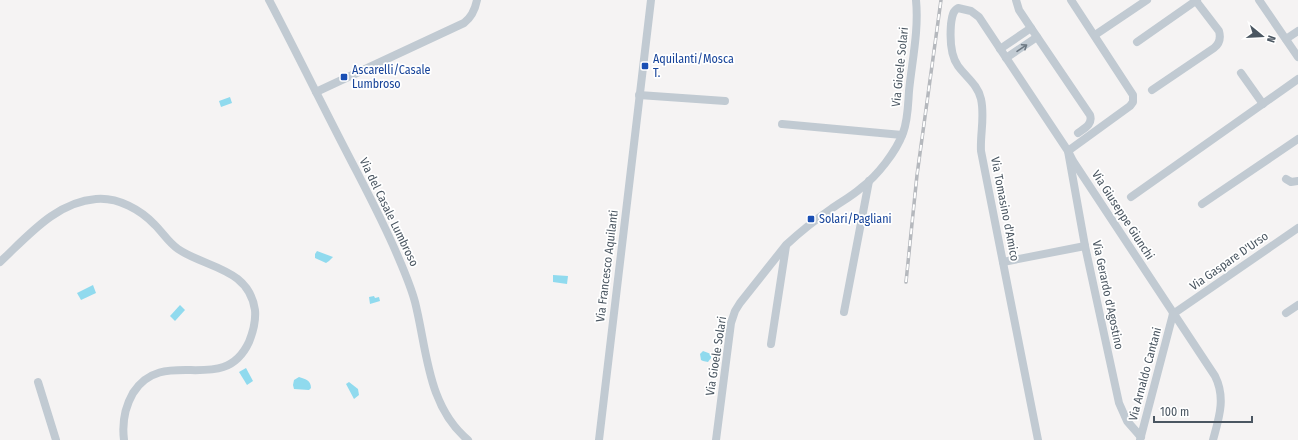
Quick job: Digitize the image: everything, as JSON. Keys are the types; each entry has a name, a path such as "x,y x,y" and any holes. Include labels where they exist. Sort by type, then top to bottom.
{"street":[{"name":"Via del Casale Lumbroso","path":"269,0 386,229 408,282 416,306 429,370 441,405 453,426 468,440"},
{"path":"316,92 464,23 473,13 477,0"},
{"name":"Via Francesco Aquilanti","path":"599,440 651,0"},
{"name":"Via Gioele Solari","path":"716,440 733,317 744,298 786,246 810,224 857,192 869,181 890,155 902,135 906,120 914,46 916,0"},
{"path":"1016,0 1019,10 1090,114 1090,123 1078,133"},
{"path":"1068,151 1133,102 1132,92 1071,0"},
{"path":"1094,35 1146,0"},
{"path":"1137,42 1197,0 1219,31 1220,36 1218,43 1214,48 1152,90"},
{"path":"1258,0 1298,57"},
{"name":"Via Tomasino d'Amico","path":"973,12 960,8 955,10 951,28 952,54 956,64 975,86 981,99 983,120 981,151 1038,440"},
{"name":"Via Giuseppe Giunchi","path":"973,12 979,17 1068,151 1073,161 1214,375 1221,394 1221,408 1213,440"},
{"path":"1000,49 1031,28"},
{"path":"1286,39 1298,31"},
{"path":"1006,58 1037,37"},
{"path":"1241,73 1263,104"},
{"path":"1131,197 1298,79"},
{"path":"640,95 725,101"},
{"path":"782,124 902,135"},
{"path":"1202,204 1298,139"},
{"name":"Via Gerardo d'Agostino","path":"1068,151 1085,246 1120,406 1126,421 1140,439"},
{"path":"1286,179 1291,182 1298,181"},
{"path":"844,312 869,181"},
{"path":"0,262 24,238 57,212 85,201 102,199 115,201 135,210 150,220 180,250 226,271 238,279 246,288 254,305 255,319 250,338 242,353 231,364 221,368 207,370 169,370 145,379 136,390 127,406 124,423 124,440"},
{"name":"Via Gaspare D'Urso","path":"1173,314 1298,228"},
{"path":"771,344 786,246"},
{"path":"1003,262 1085,246"},
{"path":"1286,313 1298,305"},
{"name":"Via Arnaldo Cantani","path":"1140,439 1173,314"},
{"path":"38,382 56,440"}],"water":[{"path":"230,97 232,103 221,107 219,101"},
{"path":"317,251 333,257 326,263 315,258"},
{"path":"553,275 568,276 567,284 553,282"},
{"path":"93,285 96,293 81,300 77,293"},
{"path":"374,296 375,298 379,297 380,301 370,304 369,297"},
{"path":"180,305 185,310 175,321 170,316"},
{"path":"703,351 711,354 711,358 708,362 701,360 700,354"},
{"path":"246,368 253,381 247,385 239,372"},
{"path":"299,377 309,382 311,388 309,390 294,389 294,380"},
{"path":"349,382 358,389 359,395 354,399 346,384"}],"railway":[{"path":"906,282 917,175 941,0"}],"place":[{"name":"Aquilanti/Mosca T.","path":"645,66"},
{"name":"Ascarelli/Casale Lumbroso","path":"344,77"},
{"name":"Solari/Pagliani","path":"811,219"}]}
